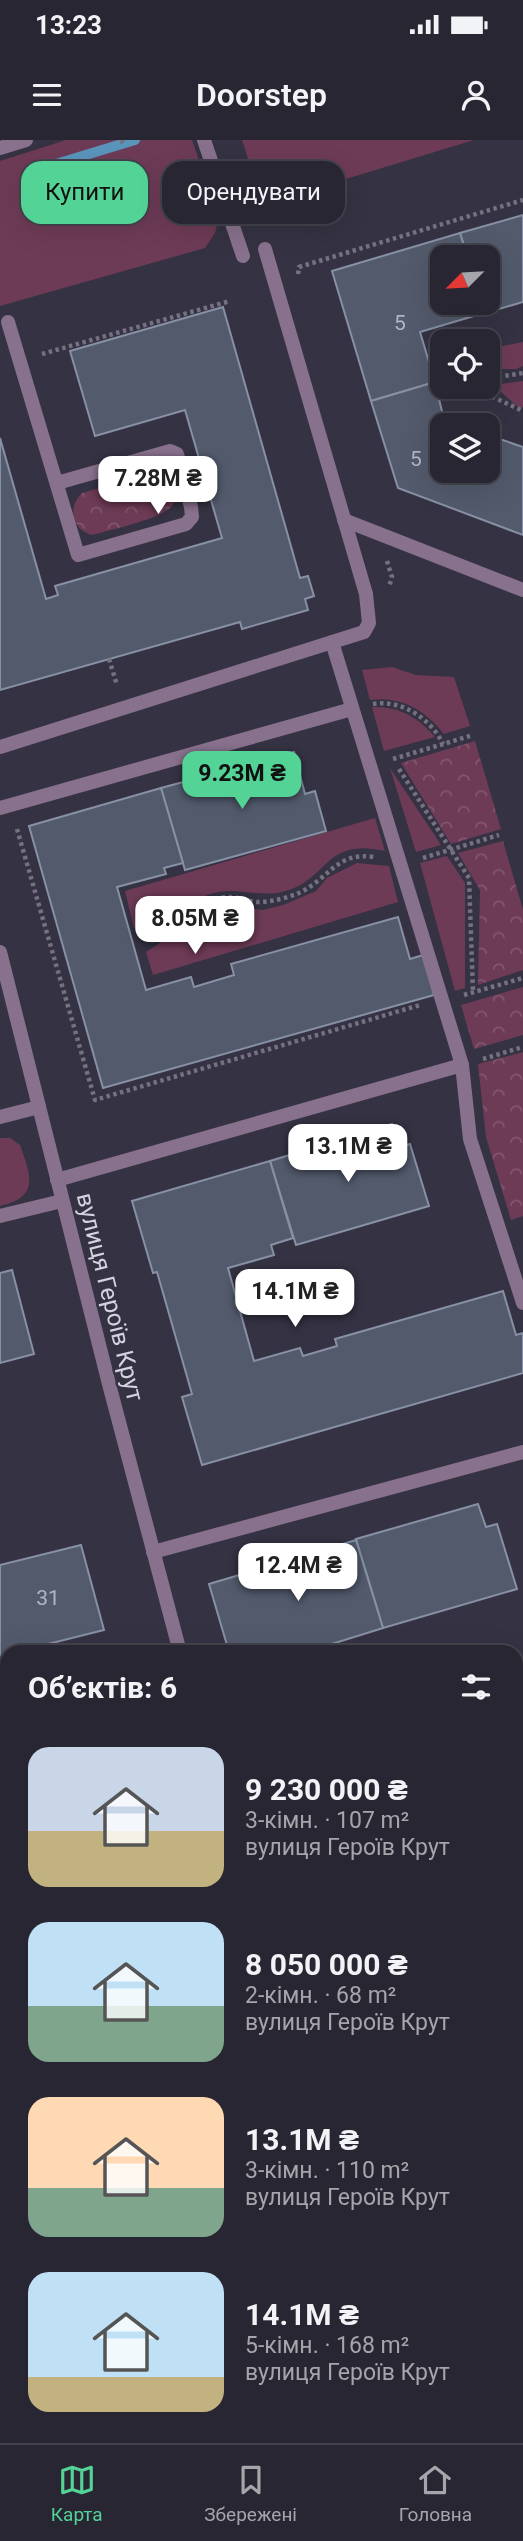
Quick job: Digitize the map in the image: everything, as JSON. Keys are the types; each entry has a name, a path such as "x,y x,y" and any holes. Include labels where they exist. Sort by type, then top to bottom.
{"street":[{"path":"0,148 26,140"},
{"path":"204,140 243,256"},
{"path":"0,747 365,632 369,623 366,594 265,249"},
{"path":"8,322 78,555 186,524 192,517 177,454 170,451 57,483"},
{"path":"344,520 523,590"},
{"path":"332,642 357,707 462,1065 470,1139 523,1303"},
{"path":"0,808 357,707"},
{"name":"вулиця Героїв Крут","path":"0,952 178,1645"},
{"path":"58,1180 462,1065"},
{"path":"0,1117 39,1107"},
{"path":"0,1216 62,1201"},
{"path":"153,1552 523,1452"}],"path":[{"path":"296,282 299,267 523,200"},
{"path":"41,354 230,301"},
{"path":"500,377 523,373"},
{"path":"497,399 523,411"},
{"path":"357,707 381,702 412,712 435,729 443,744"},
{"path":"386,761 471,736"},
{"path":"393,759 468,878 474,992"},
{"path":"18,831 95,1100 425,1004"},
{"path":"419,859 499,835"},
{"path":"151,941 196,907 215,899 230,897 257,902 275,900 316,883 341,861 354,856 383,858"},
{"path":"462,996 523,978"},
{"path":"462,1065 523,1047"}],"green space":[{"path":"66,140 192,140 199,161 162,161 162,224 217,224 215,233 205,248 0,306 0,161"},
{"path":"242,140 474,140 345,179 345,161 249,161"},
{"path":"523,342 523,366 500,369 500,347"},
{"path":"523,381 523,407 519,408 500,391 500,384"},
{"path":"153,473 173,481 176,498 165,511 146,520 92,535 76,523 74,505 82,493"},
{"path":"392,667 416,675 454,677 470,726 444,734 429,718 412,706 392,700 370,700 362,670"},
{"path":"372,707 390,708 407,714 435,737 384,751"},
{"path":"475,741 501,829 451,844 401,763"},
{"path":"390,768 441,845 416,852"},
{"path":"375,818 385,851 364,848 349,850 328,862 310,879 282,892 212,893 169,915 134,928 125,891"},
{"path":"503,841 523,910 523,970 478,985 480,890 458,853"},
{"path":"447,856 465,883 465,988 455,991 420,863"},
{"path":"357,863 389,866 398,902 153,975 146,952 172,935 195,914 209,908 225,906 263,910 283,905 316,891 327,878"},
{"path":"523,987 523,1035 474,1049 461,1005"},
{"path":"523,1052 523,1216 511,1220 486,1137 478,1064"},
{"path":"0,1138 10,1138 20,1145 29,1184 22,1197 0,1206"}],"building":[{"path":"523,215 523,302 500,309 500,245 464,245 460,233"},
{"path":"460,233 464,245 430,245 430,315 477,315 420,332 430,365 430,383 371,401 332,271"},
{"path":"223,307 300,578 308,576 314,596 305,599 308,610 242,629 240,622 0,690 0,438 46,599 58,595 55,586 222,538 185,410 95,436 70,351"},
{"path":"430,383 430,399 439,399 442,413 430,413 430,483 500,483 500,439 523,447 523,535 398,488 371,401"},
{"path":"294,752 305,794 315,791 326,831 185,870 161,788"},
{"path":"161,788 183,863 164,868 166,874 117,887 146,990 191,977 194,987 234,975 231,964 398,917 410,959 423,955 434,995 103,1088 29,826"},
{"path":"392,1124 399,1147 410,1144 429,1206 296,1245 270,1161"},
{"path":"270,1161 293,1238 271,1245 274,1255 228,1268 254,1361 300,1348 303,1356 337,1346 335,1339 503,1291 516,1335 523,1333 523,1373 202,1465 182,1397 192,1394 157,1272 153,1273 132,1201"},
{"path":"12,1270 34,1354 0,1363 0,1273"},
{"path":"478,1504 486,1527 497,1524 517,1589 383,1628 356,1539"},
{"path":"356,1540 383,1628 328,1645 227,1645 209,1584"},
{"path":"81,1545 104,1630 44,1645 0,1645 0,1565"}],"waterway":[{"path":"66,161 135,140"}]}
